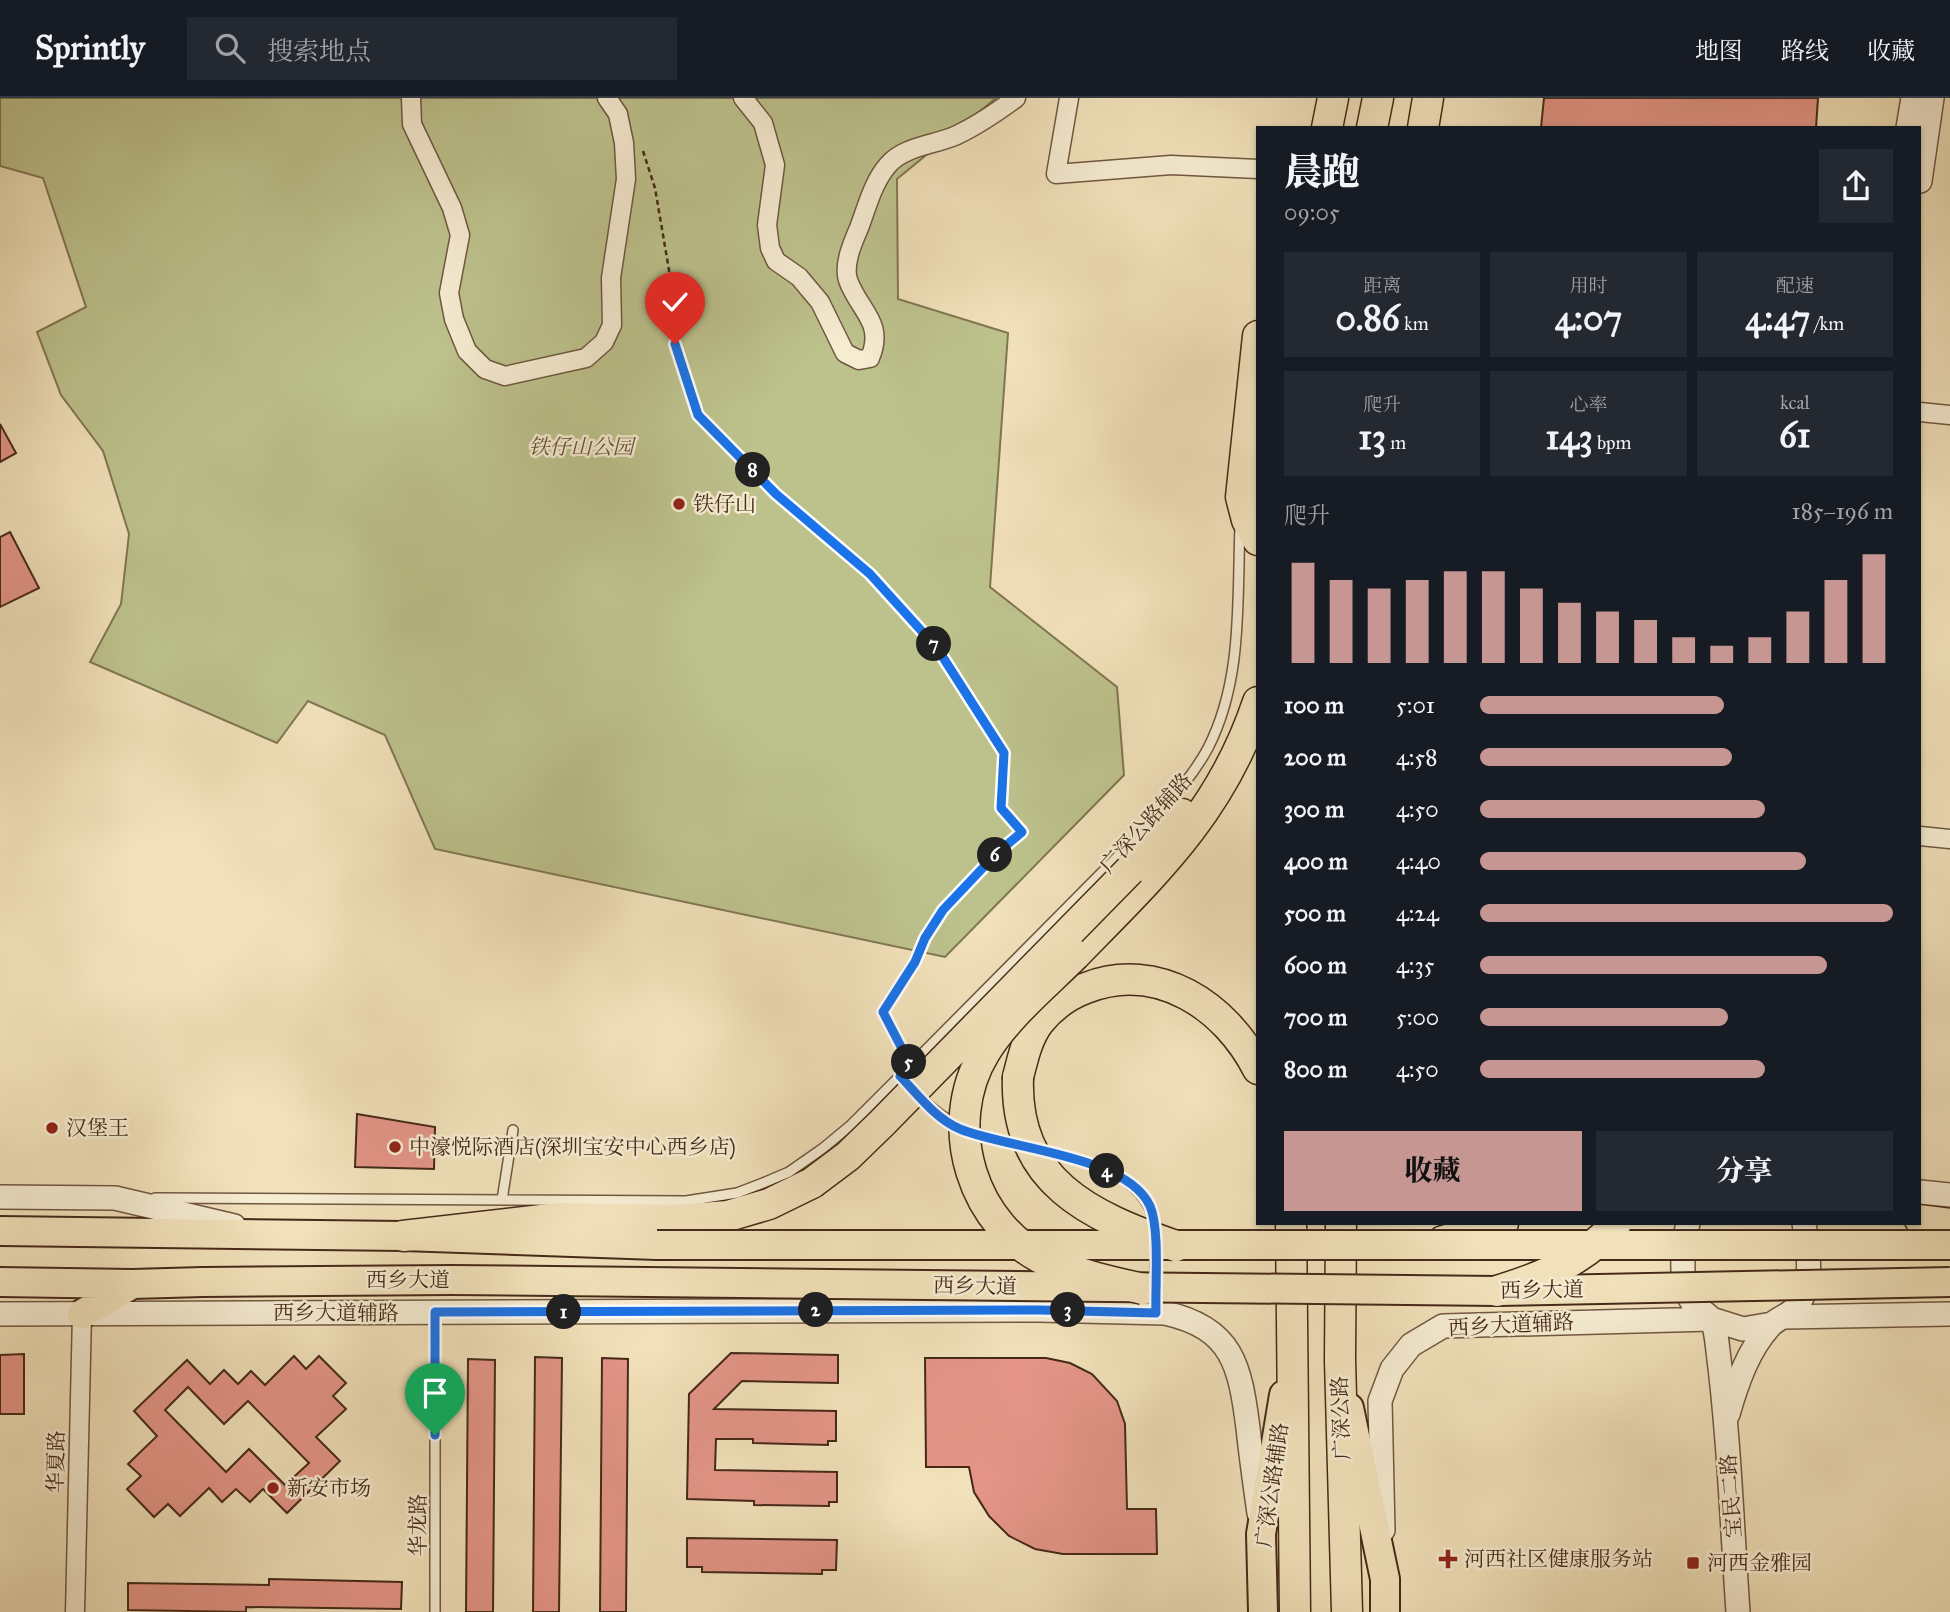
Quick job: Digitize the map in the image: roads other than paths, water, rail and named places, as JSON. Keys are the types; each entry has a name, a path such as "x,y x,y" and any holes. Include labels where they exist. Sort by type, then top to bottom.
{"highway":[{"path":"1328,126 1334,98"},
{"path":"1372,126 1378,98"},
{"path":"1423,126 1428,98"},
{"path":"1256,355 1241,497 1247,520 1256,536"},
{"path":"1150,1301 1050,1262 1020,1244 996,1218 976,1187 965,1154 964,1118 971,1084 985,1053 1004,1026 1168,860 1195,828 1235,758 1256,707"},
{"path":"403,1237 559,1218 676,1220 728,1216 769,1204 812,1183 848,1156 881,1123 1130,870 1235,758"},
{"path":"1176,1246 1103,1217 1062,1188 1038,1163 1024,1136 1017,1105 1018,1077 1025,1047 1038,1023 1056,1003 1102,982 1128,979 1157,981 1182,990 1206,1005 1231,1027 1256,1065"},
{"path":"1921,1220 1950,1224"},
{"path":"1291,1225 1290,1358 1296,1612"},
{"name":"广深公路","path":"1341,1225 1340,1360 1347,1612"},
{"path":"1420,1246 1498,1225"},
{"path":"1497,1291 1557,1270 1581,1256 1614,1225"}],"main road":[{"name":"西乡大道","path":"0,1231 403,1237 657,1245 1950,1245"},
{"name":"西乡大道","path":"0,1282 132,1284 452,1280 1150,1301 1950,1282"},
{"path":"82,1314 132,1284"},
{"name":"广深公路辅路","path":"1263,1612 1261,1534 1290,1358"},
{"path":"1340,1360 1385,1579 1385,1612"}],"street":[{"path":"411,98 412,124 452,208 460,235 449,293 454,319 467,351 485,369 505,376 586,358 604,342 612,325 611,278 625,179 624,144 618,114 607,98"},
{"path":"743,98 764,123 775,164 767,225 769,248 776,261 799,277 820,302 845,353 859,360 870,358 877,342 873,326 847,278 850,250 879,177 890,162 908,151 955,136 988,119 1016,98"},
{"path":"1069,98 1056,174 1171,165 1256,169"},
{"path":"1908,126 1913,98"},
{"path":"1921,174 1932,98"},
{"path":"1921,412 1950,415"},
{"path":"1921,836 1950,839"},
{"path":"1921,1192 1950,1195"},
{"path":"0,1197 115,1198 278,1237"},
{"path":"1688,1225 1684,1269 1687,1293 1692,1303 1711,1319"},
{"name":"宝民二路","path":"1726,1422 1735,1388 1747,1361 1778,1321 1799,1302 1808,1280 1809,1256 1804,1225"},
{"name":"西乡大道辅路","path":"0,1314 1039,1310 1150,1301 1199,1324 1225,1344 1234,1360 1242,1381 1261,1534"},
{"name":"华夏路","path":"75,1612 82,1314"},
{"name":"西乡大道辅路","path":"1385,1579 1380,1401 1392,1369 1411,1345 1443,1326 1711,1319 1743,1329 1778,1321 1950,1314"},
{"name":"宝民二路","path":"1711,1319 1726,1422 1738,1612"}],"lane":[{"name":"广深公路辅路","path":"900,1076 1149,825 1179,791 1207,749 1225,709 1234,674 1241,497"},
{"path":"115,1198 686,1201 737,1192 789,1172 822,1149 900,1076 942,1118 960,1129 1081,1161 1119,1177 1134,1187 1146,1199 1154,1222 1150,1301"},
{"path":"502,1200 513,1130"},
{"name":"华龙路","path":"435,1312 435,1612"}],"place":[{"name":"铁仔山","path":"679,504"},
{"name":"汉堡王","path":"52,1128"},
{"name":"中濠悦际酒店(深圳宝安中心西乡店)","path":"395,1147"},
{"name":"新安市场","path":"273,1488"},
{"name":"河西社区健康服务站","path":"1448,1559"},
{"name":"河西金雅园","path":"1693,1563"}],"park label":[{"name":"铁仔山公园","path":"581,447"}]}
